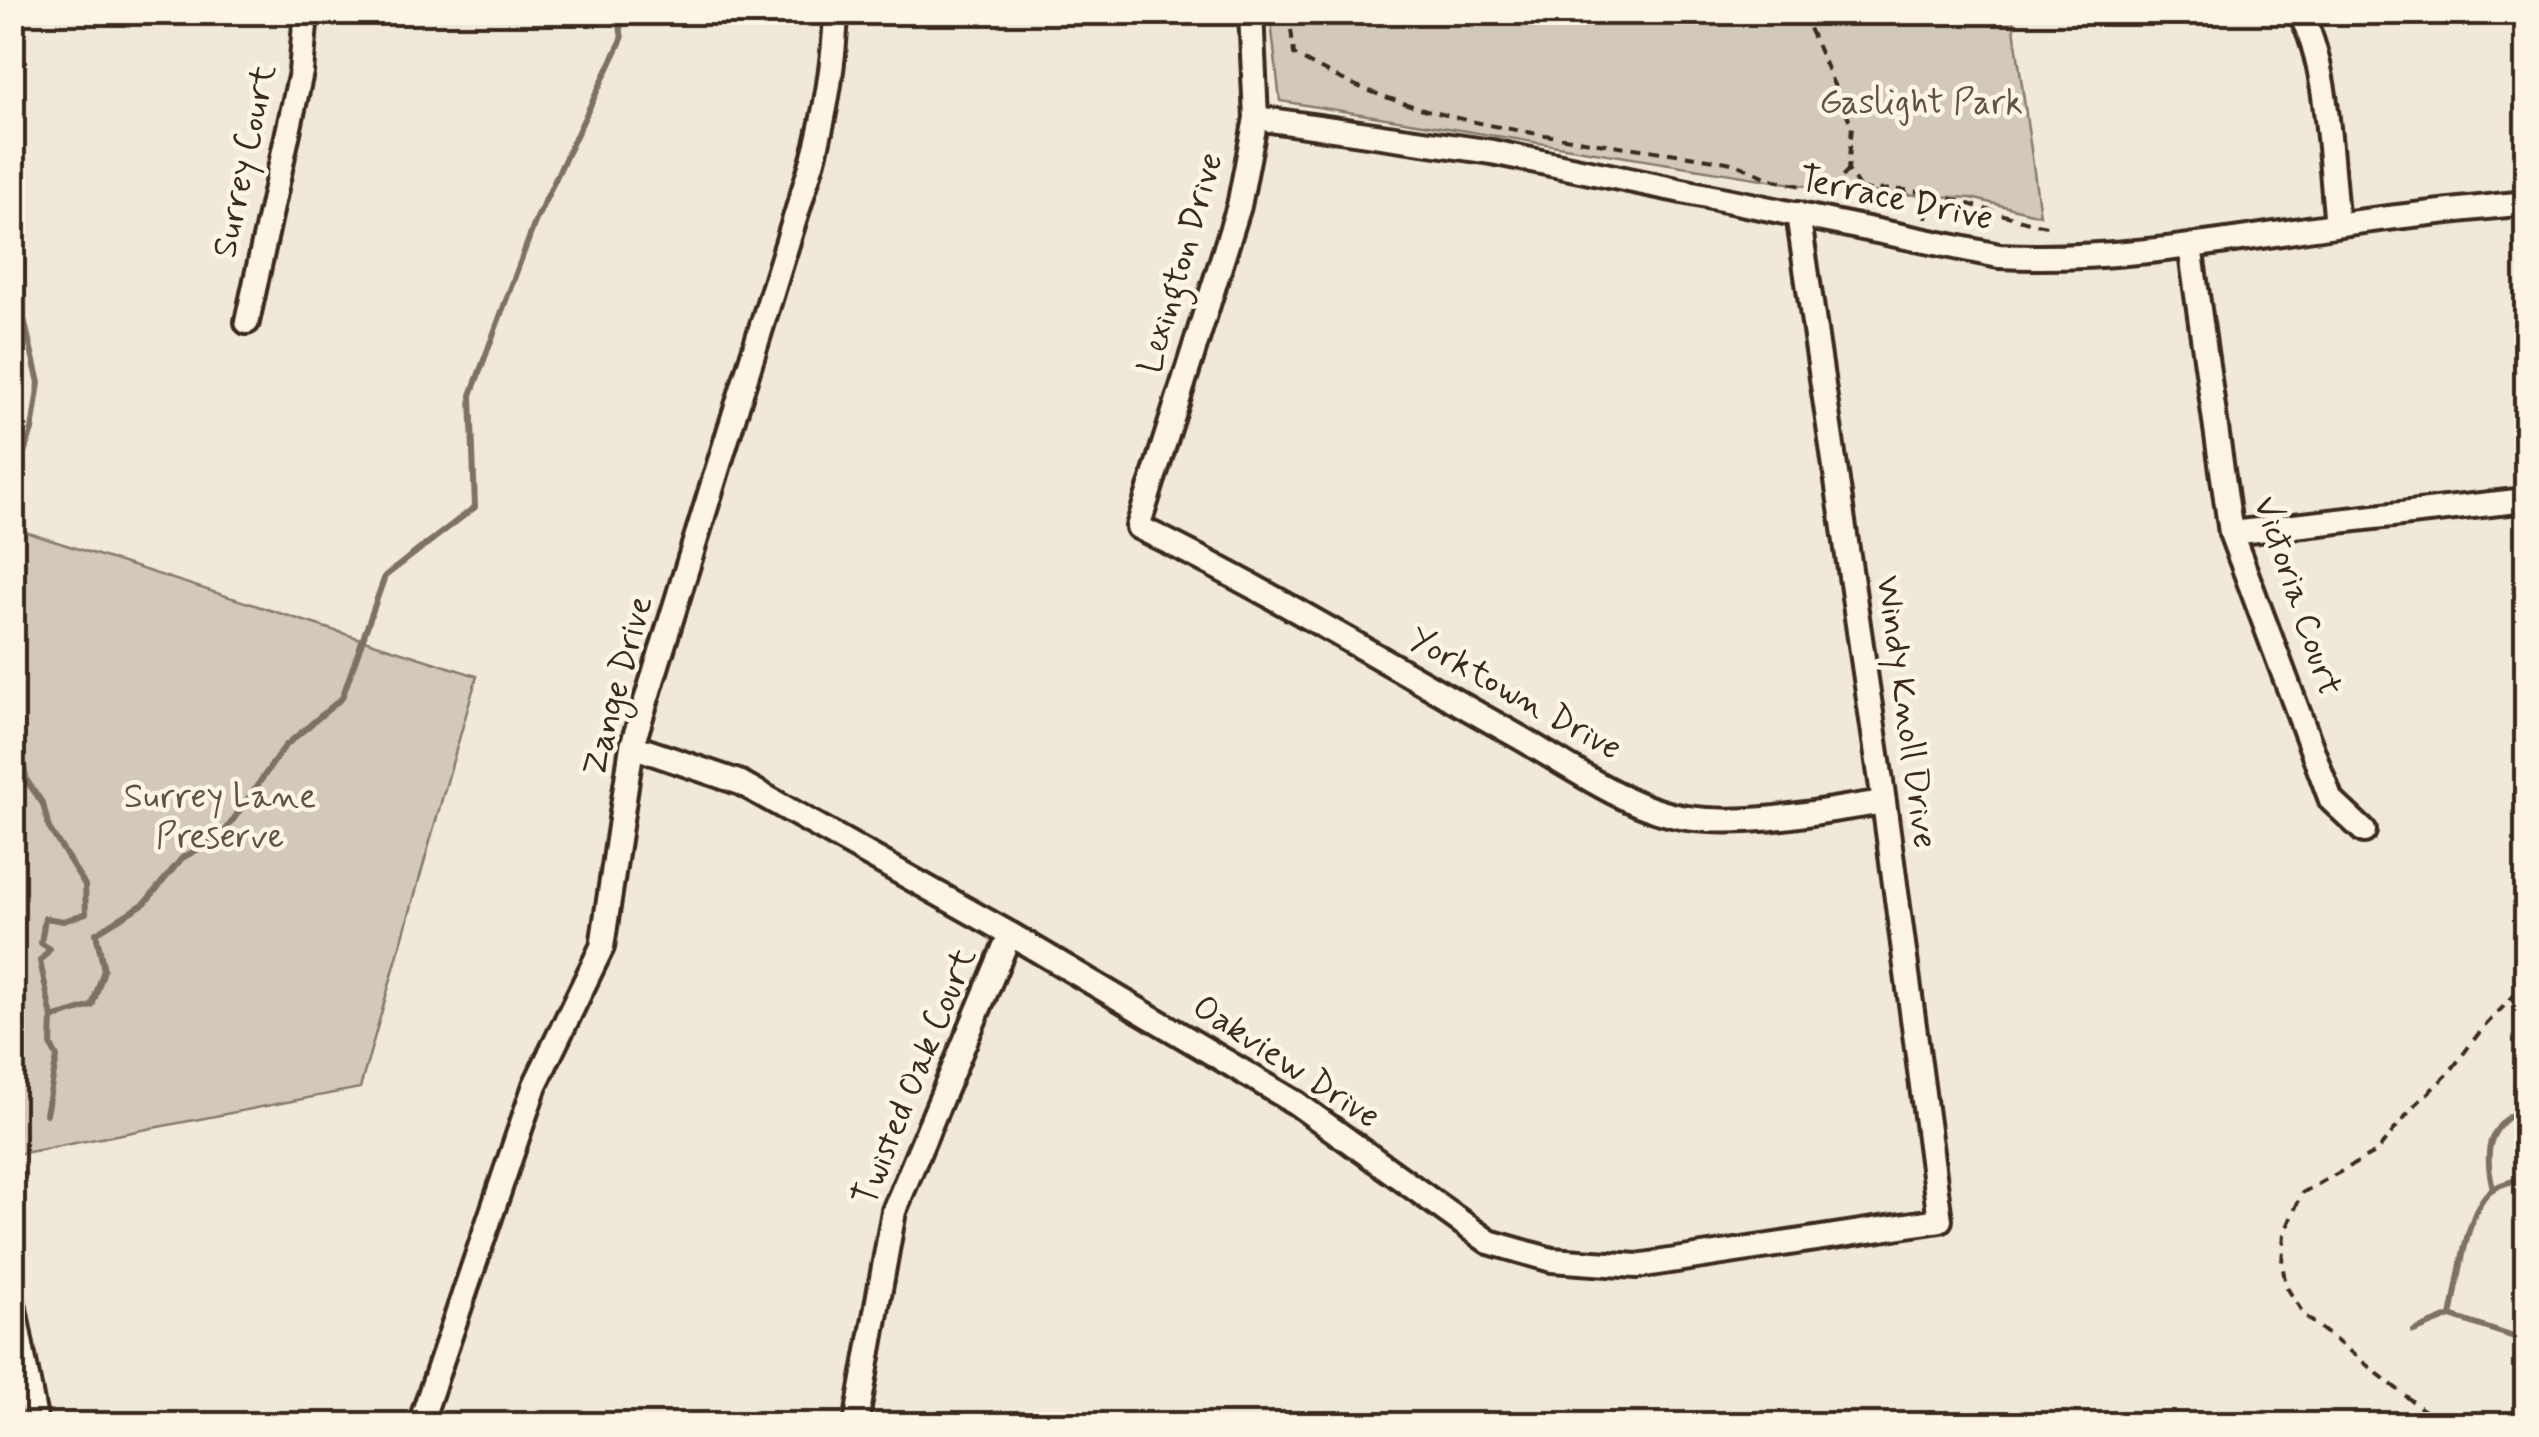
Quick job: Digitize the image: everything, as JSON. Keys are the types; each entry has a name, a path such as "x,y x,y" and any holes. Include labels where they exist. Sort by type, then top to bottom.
{"street":[{"name":"Surrey Court","path":"247,322 302,72 306,12"},
{"name":"Zange Drive","path":"420,1424 535,1084 602,947 632,746 824,122 836,12"},
{"name":"Lexington Drive","path":"1138,527 1239,206 1256,118 1251,12"},
{"path":"2299,12 2311,39 2321,87 2337,224"},
{"name":"Terrace Drive","path":"1256,118 1492,152 1999,256 2053,259 2190,246 2337,224 2526,203"},
{"name":"Windy Knoll Drive","path":"1798,214 1940,1220"},
{"name":"Victoria Court","path":"2190,246 2231,534 2332,800 2364,831"},
{"path":"2231,534 2526,500"},
{"name":"Yorktown Drive","path":"1138,527 1233,573 1472,711 1656,811 1688,818 1738,820 1884,802"},
{"name":"Oakview Drive","path":"632,746 741,783 1010,934 1296,1103 1489,1242 1552,1260 1637,1266 1940,1220"},
{"name":"Twisted Oak Court","path":"856,1424 894,1212 1010,934"},
{"path":"12,1298 36,1424"}],"path":[{"path":"1289,12 1294,54 1319,69 1409,106 1531,131 1734,164 1772,179 1830,190 1929,194 2052,228"},
{"path":"1802,12 1852,126 1848,170 1860,190"},
{"path":"1830,190 1848,170"},
{"path":"1924,240 1929,194"},
{"path":"2441,1424 2304,1315 2286,1286 2282,1263 2284,1234 2302,1193 2376,1152 2526,983"}],"green space":[{"name":"Gaslight Park","path":"1270,13 2012,13 2040,215 1971,198 1830,190 1280,101"},
{"name":"Surrey Lane Preserve","path":"13,528 477,676 360,1088 13,1155"}],"waterway":[{"path":"52,1018 92,1006 104,970 96,933 145,903 182,858 221,837 285,746 342,698 385,576 475,507 471,395 535,222 622,39 618,12"},
{"path":"12,192 22,235 24,319 39,383 32,430 12,504"},
{"path":"12,713 27,781 43,804 49,828 85,885 86,913 64,921 45,918 41,943 50,949 40,961 52,1018 51,1045 57,1057 46,1114"},
{"path":"2493,1189 2489,1162 2492,1140 2503,1122 2526,1105"},
{"path":"2451,1316 2469,1231 2482,1201 2494,1188 2526,1177"},
{"path":"2451,1316 2526,1341"},
{"path":"2414,1331 2451,1316"},
{"path":"2340,1424 2351,1418"}]}
